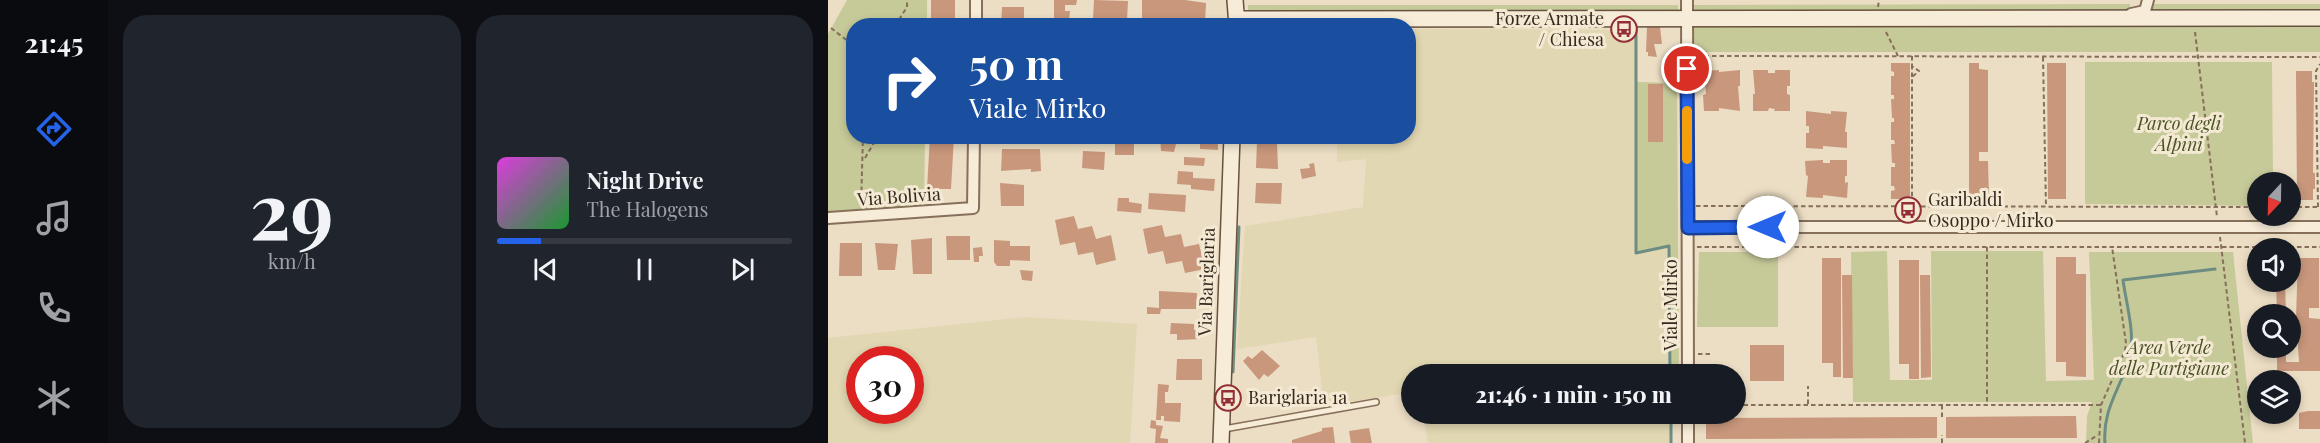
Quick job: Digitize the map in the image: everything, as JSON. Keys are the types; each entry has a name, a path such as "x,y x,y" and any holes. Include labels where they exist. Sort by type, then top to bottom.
{"street":[{"path":"976,0 976,18"},
{"path":"1235,0 1237,18"},
{"name":"Viale Mirko","path":"1687,0 1688,364"},
{"path":"2096,18 2107,14 2142,13 2147,7 2148,0"},
{"path":"1416,21 2320,18"},
{"name":"Via Bolivia","path":"828,218 973,208 974,144"},
{"name":"Via Bariglaria","path":"1221,436 1232,144"},
{"path":"1688,228 2320,227"},
{"path":"1688,424 1688,443"}],"lane":[{"path":"1687,45 1675,51 1671,72 1675,78 1687,83"},
{"name":"Via Bariglaria","path":"1221,436 1376,402"}],"path":[{"path":"900,18 907,7 907,0"},
{"path":"1879,0 1879,5"},
{"path":"2194,25 2217,214"},
{"path":"831,28 846,40"},
{"path":"1884,28 1898,56"},
{"path":"1694,56 2320,57"},
{"path":"1912,56 1912,206"},
{"path":"2043,57 2046,207"},
{"path":"2301,207 2319,207 2316,71 2320,64"},
{"path":"1912,66 1918,69 1919,73 1912,77"},
{"path":"861,210 863,144"},
{"path":"863,161 873,144"},
{"path":"1695,206 2247,207"},
{"path":"2221,245 2245,443"},
{"path":"1694,247 2221,245 2320,247"},
{"path":"1987,247 1988,405"},
{"path":"2099,443 2101,405 2122,360 2126,343 2112,247"},
{"path":"1665,289 1674,288"},
{"path":"1688,354 1713,354"},
{"path":"1808,386 1808,405"},
{"path":"1746,405 2101,405"},
{"path":"1942,405 1942,419"},
{"path":"2085,443 2099,434"},
{"path":"1942,435 1942,443"}],"shaded area":[{"path":"1416,29 1637,30 1637,252 1670,245 1670,364 1401,364 1401,394 1324,406 1316,337 1237,349 1245,226 1363,207 1366,159 1337,162 1337,144 1416,144"},
{"path":"1026,317 1137,324 1130,443 828,443 828,338"},
{"path":"1425,424 1670,424 1670,443 1428,443"}],"green space":[{"path":"847,0 927,0 927,18 846,18 846,144 925,144 924,205 828,212 828,34"},
{"path":"2130,4 2130,11 1693,13 1693,5"},
{"path":"2152,4 2320,4 2320,13 2152,13"},
{"path":"1248,5 1678,5 1678,14 1248,14"},
{"path":"1694,25 2320,25 2320,52 1694,52"},
{"name":"Parco degli Alpini","path":"2085,62 2272,62 2273,172 2247,172 2247,206 2085,204"},
{"path":"1637,82 1677,83 1679,364 1670,364 1670,245 1637,252"},
{"name":"Area Verde delle Partigiane","path":"1887,251 1890,380 1932,380 1931,251 2043,251 2046,381 2094,380 2089,252 2233,252 2247,386 2247,424 2251,424 2253,443 2086,443 2087,416 2092,402 1853,402 1851,252"},
{"path":"1699,252 1778,252 1778,327 1697,327"}],"building":[{"path":"931,0 955,0 955,18 931,18"},
{"path":"1054,0 1077,0 1076,5 1065,5 1065,11 1070,11 1069,18 1054,18"},
{"path":"1094,0 1128,1 1127,18 1093,18"},
{"path":"1142,0 1185,0 1206,3 1205,18 1142,18"},
{"path":"1002,7 1024,7 1024,18 1001,18"},
{"path":"1647,27 1660,27 1662,44 1654,44 1657,57 1648,56 1646,52"},
{"path":"1891,63 1910,63 1910,199 1891,199 1891,191 1895,190 1894,186 1891,186 1891,167 1895,167 1895,163 1892,163 1891,144 1895,144 1894,140 1891,140 1891,122 1894,122 1894,118 1892,118 1891,99 1894,99 1894,95 1891,95 1891,76 1894,76 1894,72 1891,71"},
{"path":"1969,63 1979,63 1979,69 1988,70 1988,152 1979,152 1979,161 1988,161 1989,199 1969,199"},
{"path":"2047,63 2066,63 2066,199 2048,199"},
{"path":"1719,70 1719,72 1740,70 1740,86 1738,86 1740,111 1719,108 1719,111 1704,111 1703,95 1706,94 1704,71"},
{"path":"1753,70 1768,70 1768,73 1775,73 1775,70 1790,70 1790,86 1787,86 1787,94 1790,95 1790,111 1774,111 1775,109 1769,108 1768,111 1753,111 1753,94 1755,94"},
{"path":"2296,71 2312,71 2312,82 2314,82 2313,173 2315,173 2313,200 2301,200 2301,172 2297,172"},
{"path":"1648,84 1663,84 1663,142 1648,142"},
{"path":"1806,111 1831,114 1831,111 1847,112 1845,132 1847,132 1847,148 1823,146 1823,149 1806,148 1806,133 1809,133 1809,126 1806,126"},
{"path":"930,144 954,144 951,189 927,189"},
{"path":"1115,144 1134,144 1134,155 1115,155"},
{"path":"1161,144 1176,144 1174,152 1161,151"},
{"path":"1200,144 1218,144 1218,150 1200,149"},
{"path":"1257,144 1277,144 1278,169 1256,168"},
{"path":"1002,149 1040,149 1041,171 1031,172 1031,169 1001,171"},
{"path":"1083,151 1105,152 1104,170 1082,168"},
{"path":"1184,157 1205,158 1204,166 1184,165"},
{"path":"1823,160 1823,163 1830,163 1830,160 1847,160 1845,183 1848,182 1847,198 1823,195 1823,198 1806,197 1808,176 1805,161"},
{"path":"1314,163 1316,176 1302,179 1300,169 1310,168 1309,164"},
{"path":"1178,171 1193,172 1193,178 1215,179 1214,191 1191,189 1191,185 1177,184"},
{"path":"1000,183 1024,185 1024,206 1001,206"},
{"path":"1256,183 1282,183 1281,204 1255,203"},
{"path":"1149,193 1186,195 1185,212 1148,209"},
{"path":"1118,198 1129,198 1129,202 1142,204 1141,213 1117,211"},
{"path":"1074,216 1078,229 1092,226 1096,239 1111,235 1116,260 1096,265 1093,252 1078,255 1075,242 1060,245 1055,220"},
{"path":"1162,225 1165,237 1181,234 1184,247 1199,244 1205,269 1185,273 1182,261 1166,264 1163,251 1148,254 1143,229"},
{"path":"946,236 970,236 970,260 947,260"},
{"path":"932,238 932,274 913,274 911,240"},
{"path":"994,240 1010,241 1010,246 1030,246 1030,261 1010,260 1010,266 997,266 994,262"},
{"path":"840,243 862,243 862,276 839,276"},
{"path":"875,243 898,244 895,270 878,270"},
{"path":"982,247 983,256 979,256 979,262 974,262 973,248"},
{"path":"2056,257 2076,257 2076,274 2086,274 2086,377 2066,376 2066,362 2056,362"},
{"path":"1822,258 1841,258 1841,377 1833,377 1833,363 1822,363"},
{"path":"2301,258 2319,258 2319,308 2309,308 2309,318 2320,319 2320,371 2277,370 2277,358 2286,358 2286,362 2299,362 2299,358 2301,358 2301,304 2296,304 2297,292 2301,292"},
{"path":"1899,260 1919,260 1919,379 1909,379 1909,364 1899,364"},
{"path":"1020,270 1033,271 1032,281 1022,280"},
{"path":"1842,275 1852,275 1853,378 1843,378"},
{"path":"1920,275 1930,275 1931,377 1921,378"},
{"path":"1159,291 1197,293 1196,309 1161,309 1160,314 1147,314 1147,307 1159,308"},
{"path":"2276,292 2285,292 2286,304 2277,304"},
{"path":"1171,323 1194,324 1194,330 1201,330 1201,339 1177,340 1177,334 1170,334"},
{"path":"1750,345 1784,345 1784,381 1750,381"},
{"path":"1262,350 1280,366 1268,377 1264,374 1259,380 1243,361 1248,356 1252,359"},
{"path":"1177,359 1202,359 1202,380 1176,380"},
{"path":"1158,384 1169,385 1168,392 1165,392 1165,403 1181,403 1180,422 1164,421 1164,416 1161,416 1161,420 1156,420"},
{"path":"2320,411 2320,429 2299,429 2301,413"},
{"path":"2076,416 2077,438 1946,438 1946,417"},
{"path":"1937,417 1937,438 1706,439 1706,424 1746,424 1746,418"},
{"path":"1151,420 1156,421 1156,425 1163,426 1160,438 1168,439 1168,443 1155,443 1156,429 1150,428"},
{"path":"1333,427 1335,443 1292,443 1292,440 1322,431 1322,428"},
{"path":"1369,428 1372,443 1351,443 1349,431"}],"waterway":[{"path":"1636,29 1636,253 1669,246 1670,364"},
{"path":"1233,372 1239,227"},
{"path":"2105,443 2107,418 2127,366 2131,345 2131,327 2123,280 2215,269"},
{"path":"1671,424 1671,443"}],"slow traffic":[{"path":"1687,111 1687,159"}],"place":[{"name":"Forze Armate / Chiesa","path":"1624,29"},
{"name":"Garibaldi Osoppo / Mirko","path":"1908,210"},
{"name":"Bariglaria 1a","path":"1228,398"}],"route":[{"path":"1687,69 1688,228 1768,227"}]}
